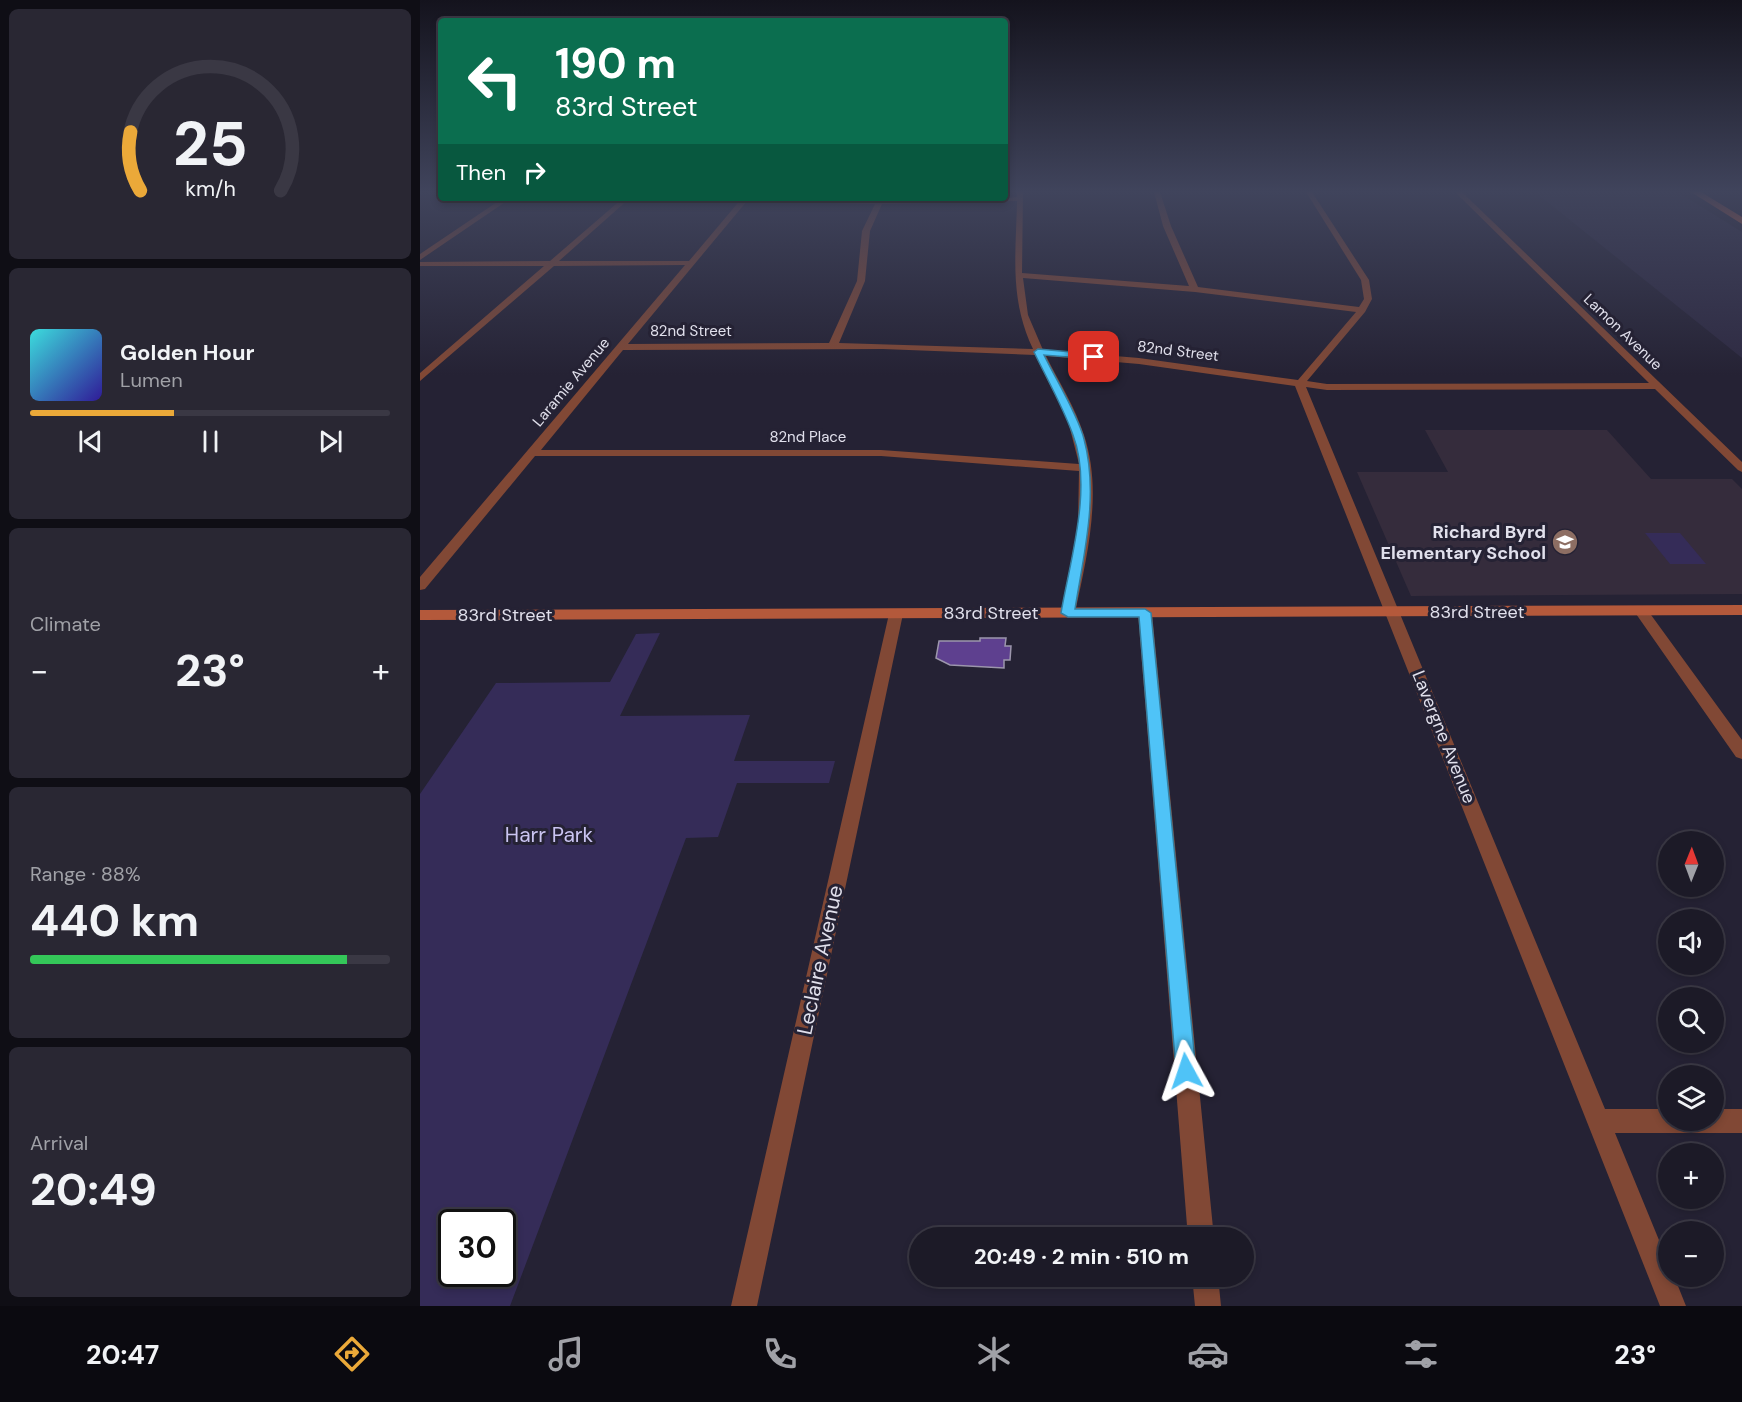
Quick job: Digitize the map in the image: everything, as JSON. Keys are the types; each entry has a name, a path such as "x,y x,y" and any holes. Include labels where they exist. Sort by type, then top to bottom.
{"street":[{"path":"420,378 564,253"},
{"name":"Laramie Avenue","path":"420,586 700,253"},
{"path":"833,346 861,281 864,253"},
{"path":"1019,253 1024,315 1038,352 1079,437 1084,468 1087,495 1068,613"},
{"path":"1179,253 1195,289"},
{"path":"1300,385 1304,377 1362,310 1368,299 1365,280 1348,253"},
{"name":"Lamon Avenue","path":"1521,253 1742,468"},
{"path":"420,264 691,263"},
{"path":"1020,275 1195,289 1362,310"},
{"name":"82nd Street","path":"621,347 966,347 1193,368 1300,385 1327,387 1658,386"},
{"name":"Lavergne Avenue","path":"1300,385 1394,612 1673,1306"},
{"name":"82nd Place","path":"531,453 881,453 1084,468"},
{"name":"83rd Street","path":"420,615 1742,610"},
{"path":"1641,611 1742,753"},
{"path":"1145,613 1200,1227"},
{"name":"Leclaire Avenue","path":"744,1306 896,614"},
{"path":"1598,1121 1742,1121"},
{"path":"1206,1287 1208,1306"}],"shaded area":[{"path":"1611,253 1742,253 1742,358"},
{"name":"Richard Byrd Elementary School","path":"1425,430 1607,430 1651,479 1732,479 1742,489 1742,594 1411,596 1357,472 1448,472"}],"green space":[{"path":"1645,533 1680,533 1706,564 1670,564"},
{"name":"Harr Park","path":"660,633 620,716 750,715 734,761 835,761 829,783 737,783 718,837 686,838 510,1306 420,1306 420,794 496,683 610,682 636,634"}],"building":[{"path":"980,638 1006,638 1005,646 1011,646 1010,660 1004,660 1004,668 950,665 936,658 939,641 980,641"}],"place":[{"name":"Richard Byrd Elementary School","path":"1565,542"}],"route":[{"path":"1094,357 1038,352 1079,437 1084,468 1087,495 1068,613 1145,613 1186,1071"}]}
